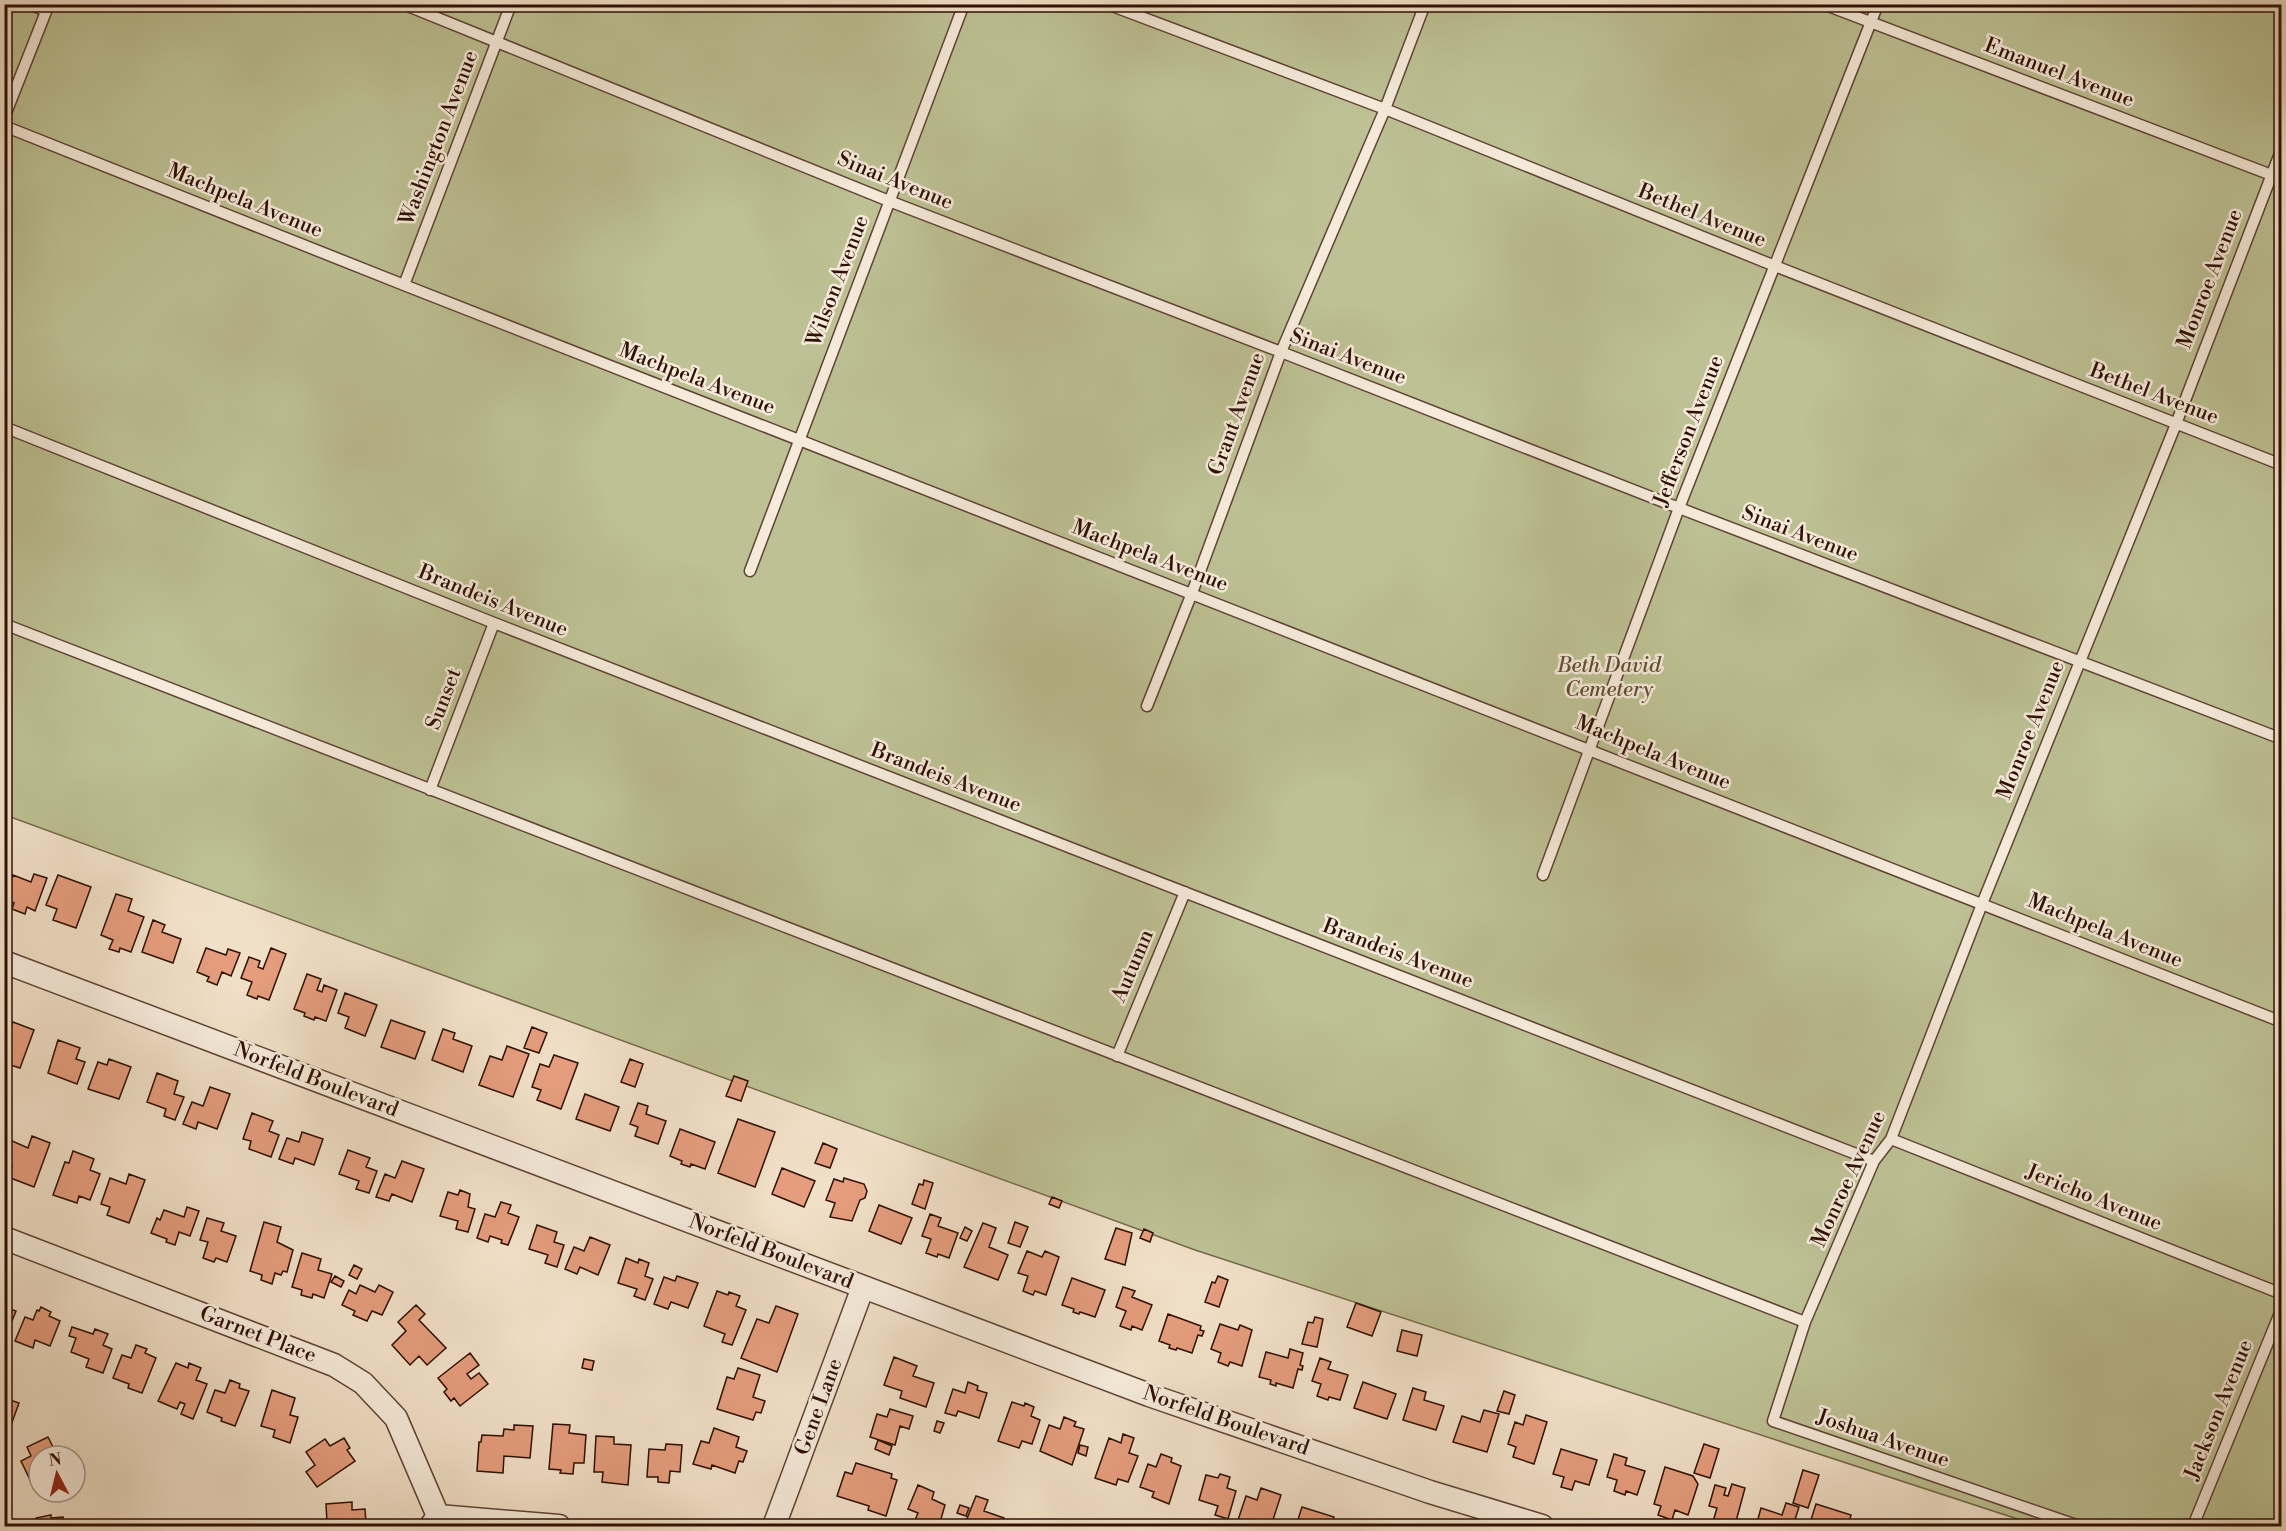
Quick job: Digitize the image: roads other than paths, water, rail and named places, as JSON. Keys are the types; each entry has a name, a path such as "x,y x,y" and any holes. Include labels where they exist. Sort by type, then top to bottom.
{"street":[{"name":"Norfeld Boulevard","path":"4,962 1149,1395 1430,1492 1542,1527"},
{"name":"Garnet Place","path":"4,1238 334,1365 363,1383 396,1418 435,1521"},
{"name":"Gene Lane","path":"774,1527 863,1287"},
{"path":"435,1521 559,1527"}],"lane":[{"path":"4,118 47,8 30,4"},
{"name":"Sinai Avenue","path":"403,4 889,201 2282,740"},
{"name":"Washington Avenue","path":"404,285 511,4"},
{"name":"Wilson Avenue","path":"750,571 964,4"},
{"name":"Bethel Avenue","path":"1107,4 1385,109 1775,266 2282,465"},
{"name":"Grant Avenue","path":"1147,706 1192,593 1281,351 1385,109 1425,4"},
{"name":"Emanuel Avenue","path":"1822,4 2282,179"},
{"name":"Jefferson Avenue","path":"1543,875 1679,508 1878,4"},
{"name":"Machpela Avenue","path":"4,126 2282,1022"},
{"name":"Monroe Avenue","path":"1805,1322 1874,1161 1892,1139 1982,904 2176,424 2282,148"},
{"name":"Brandeis Avenue","path":"4,427 494,623 1874,1161"},
{"name":"Sunset","path":"430,790 494,623"},
{"path":"4,624 1805,1322"},
{"name":"Autumn","path":"1117,1056 1185,892"},
{"name":"Jericho Avenue","path":"1892,1139 2282,1294"},
{"name":"Jackson Avenue","path":"2193,1527 2282,1308"},
{"name":"Joshua Avenue","path":"1805,1322 1773,1421 2079,1527"}],"park label":[{"name":"Beth David Cemetery","path":"1609,678"}]}
